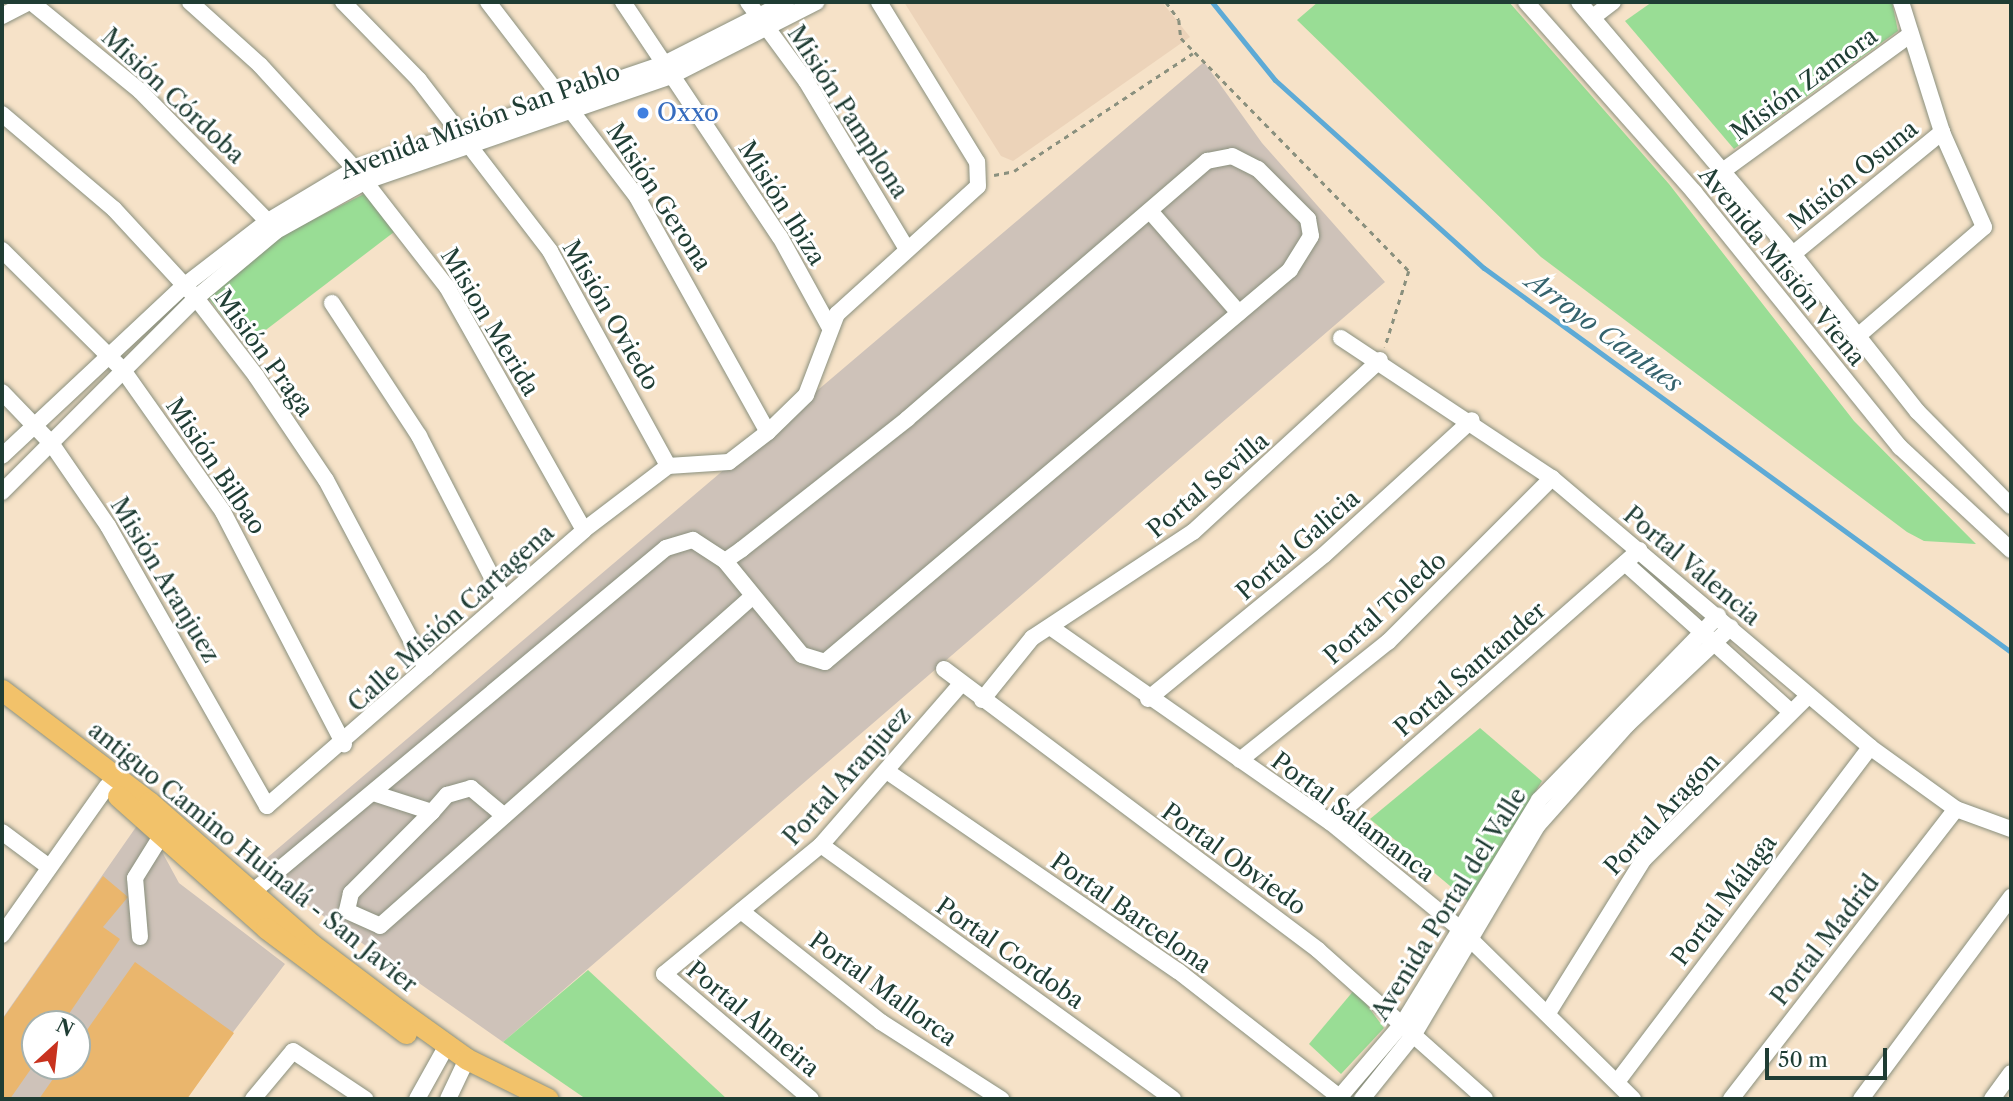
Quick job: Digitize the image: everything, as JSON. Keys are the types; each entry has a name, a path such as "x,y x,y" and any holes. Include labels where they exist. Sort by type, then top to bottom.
{"main road":[{"name":"antiguo Camino Huinalá - San Javier","path":"2,690 149,802 245,898"},
{"path":"2,702 245,898 444,1051 519,1099"},
{"path":"465,1065 548,1099"}],"street":[{"path":"2,16 31,2"},
{"name":"Misión Córdoba","path":"31,2 140,91 272,226"},
{"name":"Mision Merida","path":"190,2 260,65 361,175 447,287 584,530"},
{"name":"Misión Oviedo","path":"343,2 419,80 580,298 668,466"},
{"name":"Misión Gerona","path":"488,2 569,104 674,255 768,432"},
{"name":"Misión Ibiza","path":"623,2 780,237 829,326"},
{"name":"Misión Pamplona","path":"748,2 907,248"},
{"name":"Avenida Misión San Pablo","path":"764,24 786,2"},
{"name":"Avenida Misión San Pablo","path":"2,456 109,356 272,226 361,175 669,69 816,2"},
{"path":"668,466 729,462 768,432 806,395 829,326 907,248 972,194 981,178 977,162 879,2"},
{"name":"Avenida Misión Viena","path":"1526,2 1694,192 1900,447 2011,550"},
{"name":"Avenida Misión Viena","path":"1579,2 1724,170 1967,468 2011,506"},
{"path":"1593,17 1613,2"},
{"path":"1859,335 1977,237 1984,221 1942,132 1901,2"},
{"name":"Misión Zamora","path":"1724,170 1910,35"},
{"name":"Misión Praga","path":"2,114 114,209 191,292 326,480 426,668"},
{"name":"Misión Osuna","path":"1793,254 1942,132"},
{"path":"245,898 376,794 666,548 693,540 725,561 802,655 825,662 1290,270 1311,236 1308,219 1283,190 1258,169 1219,156 1150,211 907,419 725,561"},
{"path":"1150,211 1239,313"},
{"name":"Misión Bilbao","path":"2,250 123,370 246,549 344,744"},
{"name":"Avenida Misión San Pablo","path":"2,492 123,370 191,292"},
{"path":"332,303 419,436 503,599"},
{"name":"Portal Valencia","path":"1340,338 1380,360 1472,420 1552,478 1725,622 1807,697 1870,747 1956,808 2011,829"},
{"name":"Portal Sevilla","path":"982,700 1023,647 1193,532 1380,360"},
{"name":"Misión Aranjuez","path":"2,393 51,443 127,557 267,806"},
{"name":"Portal Galicia","path":"1148,699 1324,555 1472,420"},
{"name":"Calle Misión Cartagena","path":"267,806 344,744 503,599 584,530 668,466"},
{"name":"Portal Toledo","path":"1240,760 1388,642 1552,478"},
{"name":"Portal Santander","path":"1330,822 1640,550"},
{"path":"1625,563 1790,711"},
{"path":"502,814 471,788 447,795 351,893 347,911 361,922 380,926 502,814 754,596"},
{"name":"Avenida Portal del Valle","path":"1340,1099 1409,1028 1459,928 1553,783 1725,622"},
{"name":"Portal Salamanca","path":"1053,629 1148,699 1330,822 1459,928 1633,1099"},
{"name":"Avenida Portal del Valle","path":"1362,1099 1471,940 1524,843 1552,807 1709,637"},
{"name":"Portal Obviedo","path":"944,669 982,700 1262,906 1409,1028 1485,1099"},
{"name":"Portal Aranjuez","path":"664,974 821,845 888,772 961,684"},
{"name":"Portal Aragon","path":"1548,1013 1625,882 1790,711 1807,697"},
{"name":"Portal Málaga","path":"1617,1082 1870,747"},
{"name":"Portal Barcelona","path":"888,772 1178,971 1340,1099"},
{"path":"2,935 107,786"},
{"path":"376,794 432,812"},
{"name":"Portal Madrid","path":"1731,1099 1956,808"},
{"path":"2,832 49,867"},
{"path":"140,937 135,878 163,833"},
{"name":"Portal Cordoba","path":"821,845 1173,1099"},
{"path":"1861,1099 2011,897"},
{"name":"Portal Mallorca","path":"741,911 881,1022 1001,1099"},
{"name":"Portal Almeira","path":"664,974 811,1099"},
{"path":"253,1099 293,1051 365,1099"},
{"path":"417,1099 444,1051"},
{"path":"428,1079 449,1097 465,1065"},
{"path":"1992,1099 2011,1073"}],"path":[{"path":"1166,2 1195,52 1409,271 1380,360"},
{"path":"981,178 1014,171 1195,52"}],"shaded area":[{"path":"904,2 1162,2 1190,37 1013,161 1001,156"},
{"path":"1204,62 1262,143 1385,282 503,1042 255,868"},
{"path":"143,817 179,883 285,964 182,1099 2,1099 2,1019"}],"green space":[{"path":"1318,2 1509,2 1669,184 1854,421 1976,544 1924,541 1907,532 1541,257 1297,20"},
{"path":"1652,2 1892,2 1898,31 1734,149 1625,21"},
{"path":"370,191 398,229 246,345 206,295 280,236"},
{"path":"1480,728 1542,781 1468,901 1370,819"},
{"path":"588,970 727,1099 586,1099 503,1042"},
{"path":"1355,989 1384,1028 1341,1074 1309,1044"}],"building":[{"path":"103,876 128,897 103,927 120,939 72,1010 21,1010 21,1080 23,1080 10,1099 2,1099 2,1020"},
{"path":"135,962 234,1033 187,1099 39,1099 52,1080 91,1080 91,1024"}],"waterway":[{"name":"Arroyo Cantues","path":"1212,2 1275,80 1484,268 2011,652"}],"place":[{"name":"Oxxo","path":"643,113"}]}
